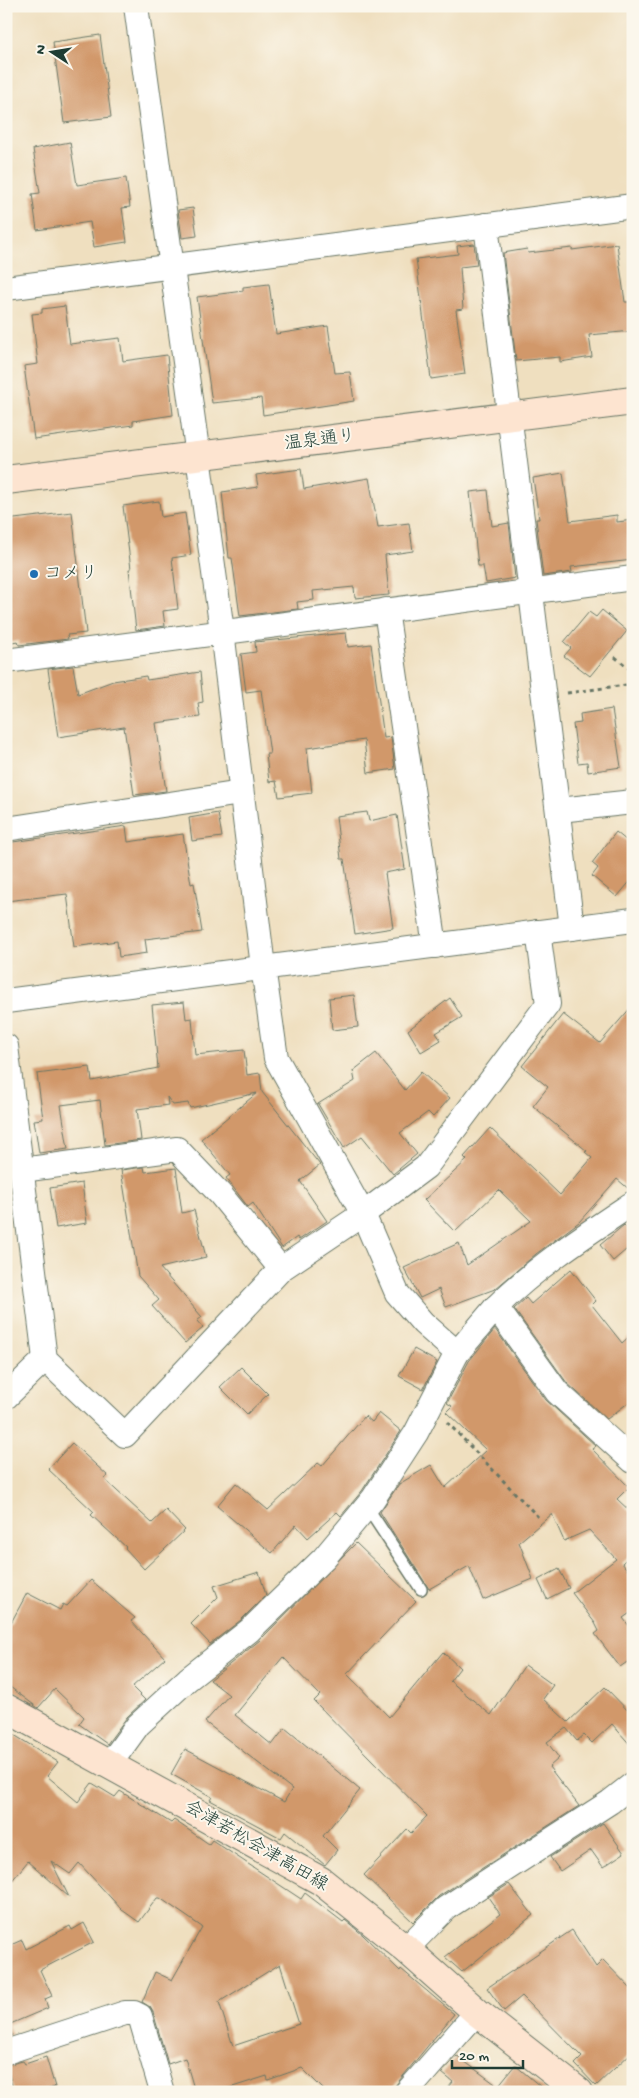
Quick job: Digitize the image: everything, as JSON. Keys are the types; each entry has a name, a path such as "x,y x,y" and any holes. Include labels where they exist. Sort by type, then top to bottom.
{"main road":[{"name":"温泉通り","path":"6,480 633,401"},
{"name":"会津若松会津高田線","path":"6,1708 320,1881 406,1949 477,2012 580,2092"}],"street":[{"path":"136,6 222,631 276,1058 363,1214 397,1293 423,1324 457,1353"},
{"path":"6,288 633,206"},
{"path":"486,225 511,417 572,928"},
{"path":"6,660 633,578"},
{"path":"386,610 435,946"},
{"path":"6,829 241,793"},
{"path":"559,810 633,802"},
{"path":"6,1001 633,920"},
{"path":"6,1046 45,1359 125,1435 281,1269 363,1214 426,1167 548,1004 538,932"},
{"path":"22,1170 178,1149 220,1194 281,1269"},
{"path":"108,1765 138,1725 188,1680 250,1630 324,1558 367,1507 416,1433 457,1353 496,1307 516,1287 560,1252 633,1203"},
{"path":"496,1307 558,1392 628,1447"},
{"path":"6,1397 45,1359"},
{"path":"406,1949 446,1908 610,1802 633,1784"},
{"path":"6,2052 125,2013 134,2012 140,2016 162,2092"},
{"path":"407,2092 477,2012"}],"lane":[{"path":"367,1507 421,1589"}],"path":[{"path":"614,657 630,669 633,688"},
{"path":"544,696 632,684"},
{"path":"431,1405 538,1517"}],"building":[{"path":"100,35 111,117 64,123 53,42"},
{"path":"70,142 77,185 126,178 130,207 122,208 127,242 94,247 90,222 37,230 32,194 40,193 33,149"},
{"path":"193,208 197,236 182,238 178,210"},
{"path":"474,244 477,265 460,267 463,309 456,310 465,374 431,379 416,259 458,254 457,246"},
{"path":"617,244 625,302 631,302 633,331 589,335 592,357 560,362 560,357 516,361 503,253 527,249 528,253 572,248 572,250"},
{"path":"269,284 276,334 328,326 335,373 350,372 354,401 263,415 261,398 212,403 197,297 243,291 243,287"},
{"path":"65,306 70,344 120,338 123,361 167,355 173,415 133,421 133,425 34,439 24,366 38,364 32,314 42,313 42,309"},
{"path":"301,469 304,489 369,478 378,527 409,523 413,551 385,555 389,595 355,598 354,587 313,591 314,600 297,602 298,609 240,616 232,558 229,558 222,492 258,487 256,475"},
{"path":"563,473 570,521 617,515 617,522 633,520 633,560 571,567 572,572 543,576 536,519 539,519 533,478"},
{"path":"488,490 492,526 509,523 515,578 486,583 483,566 478,566 470,492"},
{"path":"159,501 161,517 185,513 191,555 172,558 178,609 163,611 165,626 136,630 123,506"},
{"path":"72,512 86,633 67,635 68,639 19,645 18,641 6,643 6,520"},
{"path":"602,610 627,631 590,676 564,656 571,648 564,642 589,612 596,617"},
{"path":"346,633 348,647 371,644 384,738 391,737 395,769 368,773 364,740 307,748 312,793 279,797 276,781 269,782 266,754 270,754 261,690 246,692 241,654 256,652 255,642"},
{"path":"73,666 78,694 113,681 146,676 147,680 200,672 203,702 198,703 200,717 156,723 166,791 134,795 124,727 58,737 48,669"},
{"path":"612,709 621,767 588,772 587,762 578,763 573,724 581,723 580,714"},
{"path":"367,812 369,821 397,815 405,869 385,873 393,928 355,934 344,859 341,859 336,816"},
{"path":"218,813 222,837 192,841 189,818"},
{"path":"126,826 128,842 183,834 191,884 194,883 202,932 145,939 147,953 119,957 117,941 74,947 67,894 6,901 6,843"},
{"path":"616,832 633,846 633,878 617,897 592,876 598,868 592,863"},
{"path":"354,995 358,1027 332,1030 329,998"},
{"path":"450,998 462,1017 436,1033 441,1040 421,1052 408,1030"},
{"path":"184,1002 186,1019 192,1018 195,1055 244,1050 247,1075 260,1073 262,1092 320,1165 300,1181 327,1221 299,1240 297,1237 282,1248 253,1203 248,1207 226,1178 230,1175 201,1139 257,1093 190,1108 188,1103 173,1105 167,1097 168,1105 137,1109 141,1140 105,1145 100,1100 61,1105 68,1149 39,1153 34,1120 43,1119 37,1074 90,1067 92,1081 158,1068 152,1005"},
{"path":"633,1005 633,1189 630,1190 617,1179 579,1222 536,1254 495,1289 446,1307 439,1289 420,1298 404,1268 459,1243 467,1265 531,1221 499,1190 455,1232 424,1200 467,1160 464,1157 490,1128 560,1195 592,1158 585,1152 587,1151 533,1106 548,1087 522,1066 563,1014 600,1043"},
{"path":"376,1053 405,1090 421,1072 450,1098 433,1117 428,1112 400,1133 417,1154 393,1174 362,1136 344,1148 318,1104 355,1081 353,1071"},
{"path":"144,1167 145,1172 176,1168 182,1213 194,1210 206,1257 160,1268 202,1317 197,1321 203,1328 185,1343 152,1306 159,1300 138,1276 121,1170"},
{"path":"82,1183 87,1223 56,1228 50,1188"},
{"path":"624,1225 633,1235 633,1244 613,1261 600,1245"},
{"path":"571,1269 596,1301 592,1305 622,1343 633,1333 633,1399 607,1419 567,1383 514,1309 526,1298 531,1304"},
{"path":"495,1329 546,1400 596,1446 592,1449 629,1487 617,1499 633,1514 633,1553 622,1563 633,1577 633,1611 623,1618 633,1631 633,1658 620,1667 595,1634 599,1631 595,1623 572,1593 616,1559 589,1530 564,1541 552,1514 519,1542 533,1579 483,1600 469,1566 429,1589 380,1512 399,1484 431,1465 445,1488 486,1450 446,1412 452,1406 447,1403 469,1361"},
{"path":"414,1349 437,1362 423,1389 399,1376"},
{"path":"241,1367 268,1394 247,1414 220,1387"},
{"path":"379,1413 401,1431 362,1491 341,1516 337,1512 308,1538 296,1525 272,1553 217,1506 236,1483 268,1510 318,1463 322,1466 365,1416 372,1422"},
{"path":"72,1443 108,1476 104,1479 152,1523 166,1510 185,1530 144,1569 126,1547 91,1515 94,1512 48,1469"},
{"path":"356,1543 416,1601 347,1674 389,1717 443,1652 460,1668 450,1681 491,1715 525,1665 553,1685 543,1699 568,1722 605,1687 633,1716 633,1748 612,1724 592,1743 584,1735 577,1741 566,1728 547,1742 559,1758 549,1767 579,1806 439,1896 413,1922 364,1875 407,1829 411,1833 427,1816 314,1701 320,1695 283,1657 235,1715 272,1745 285,1728 360,1790 323,1836 337,1850 325,1865 285,1832 281,1838 210,1800 212,1797 171,1774 185,1749 284,1802 292,1789 205,1722 229,1695 210,1680 260,1640"},
{"path":"559,1569 569,1588 547,1599 538,1580"},
{"path":"259,1572 266,1595 241,1620 210,1644 191,1624 218,1597 214,1586"},
{"path":"91,1580 135,1618 131,1621 165,1658 132,1687 145,1700 127,1717 107,1744 79,1724 84,1717 55,1689 38,1708 6,1684 6,1632 27,1593 60,1610 63,1604 67,1606"},
{"path":"6,1730 58,1762 47,1776 78,1802 92,1783 115,1797 120,1791 171,1823 174,1820 209,1844 212,1840 301,1899 305,1893 343,1922 345,1920 400,1971 401,1969 454,2014 390,2092 326,2092 302,2068 268,2080 267,2076 217,2092 195,2092 185,2058 168,2064 153,2012 150,2007 142,2002 155,1972 172,1980 202,1927 160,1898 157,1898 139,1922 122,1910 79,1863 70,1874 51,1861 69,1897 28,1861 6,1888","holes":["280,1964 299,2024 233,2046 219,2002"]},
{"path":"603,1823 624,1853 603,1867 591,1850 560,1871 550,1857"},
{"path":"509,1884 533,1915 462,1972 445,1957 500,1914 488,1897"},
{"path":"84,1923 94,1942 40,1970 52,1996 45,1999 48,2008 8,2025 12,2035 6,2037 6,1947 22,1940 26,1949 70,1926 72,1930"},
{"path":"572,1930 596,1967 603,1960 633,1991 633,2051 596,2086 575,2064 582,2057 522,1996 504,2011 487,1988"},
{"path":"457,2056 498,2086 515,2065 547,2092 445,2092 453,2082 442,2073"},
{"path":"46,2057 55,2087 40,2092 14,2092 6,2065 23,2061 25,2064"}],"place":[{"name":"コメリ","path":"34,574"}]}
